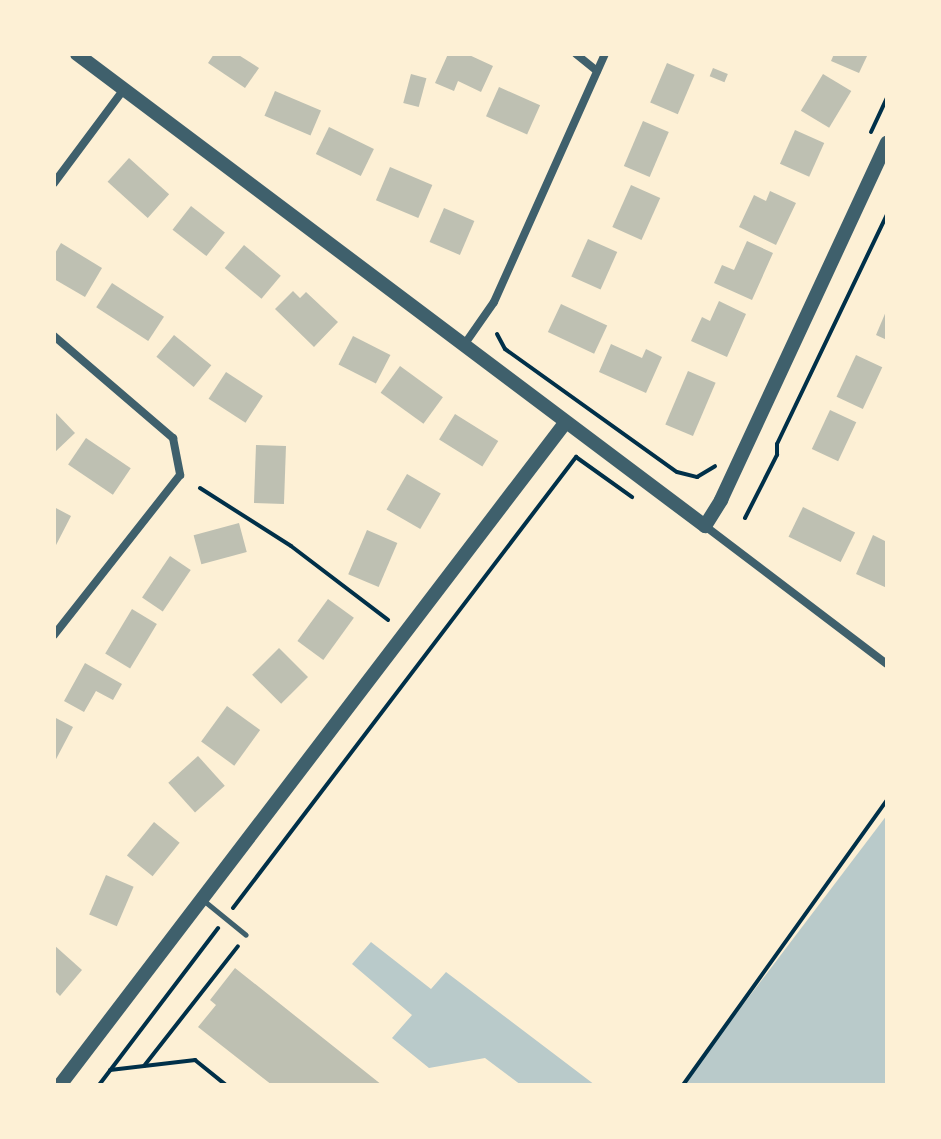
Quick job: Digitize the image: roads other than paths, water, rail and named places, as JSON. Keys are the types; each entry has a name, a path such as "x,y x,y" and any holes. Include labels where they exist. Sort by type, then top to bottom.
{"street":[{"path":"77,54 887,664"},
{"path":"576,54 597,71"},
{"path":"464,345 494,302 605,54"},
{"path":"54,183 124,89"},
{"path":"705,526 721,500 887,143"},
{"path":"54,336 173,438 180,475 54,635"},
{"path":"60,1085 565,423"}],"lane":[{"path":"202,900 246,935"}]}
